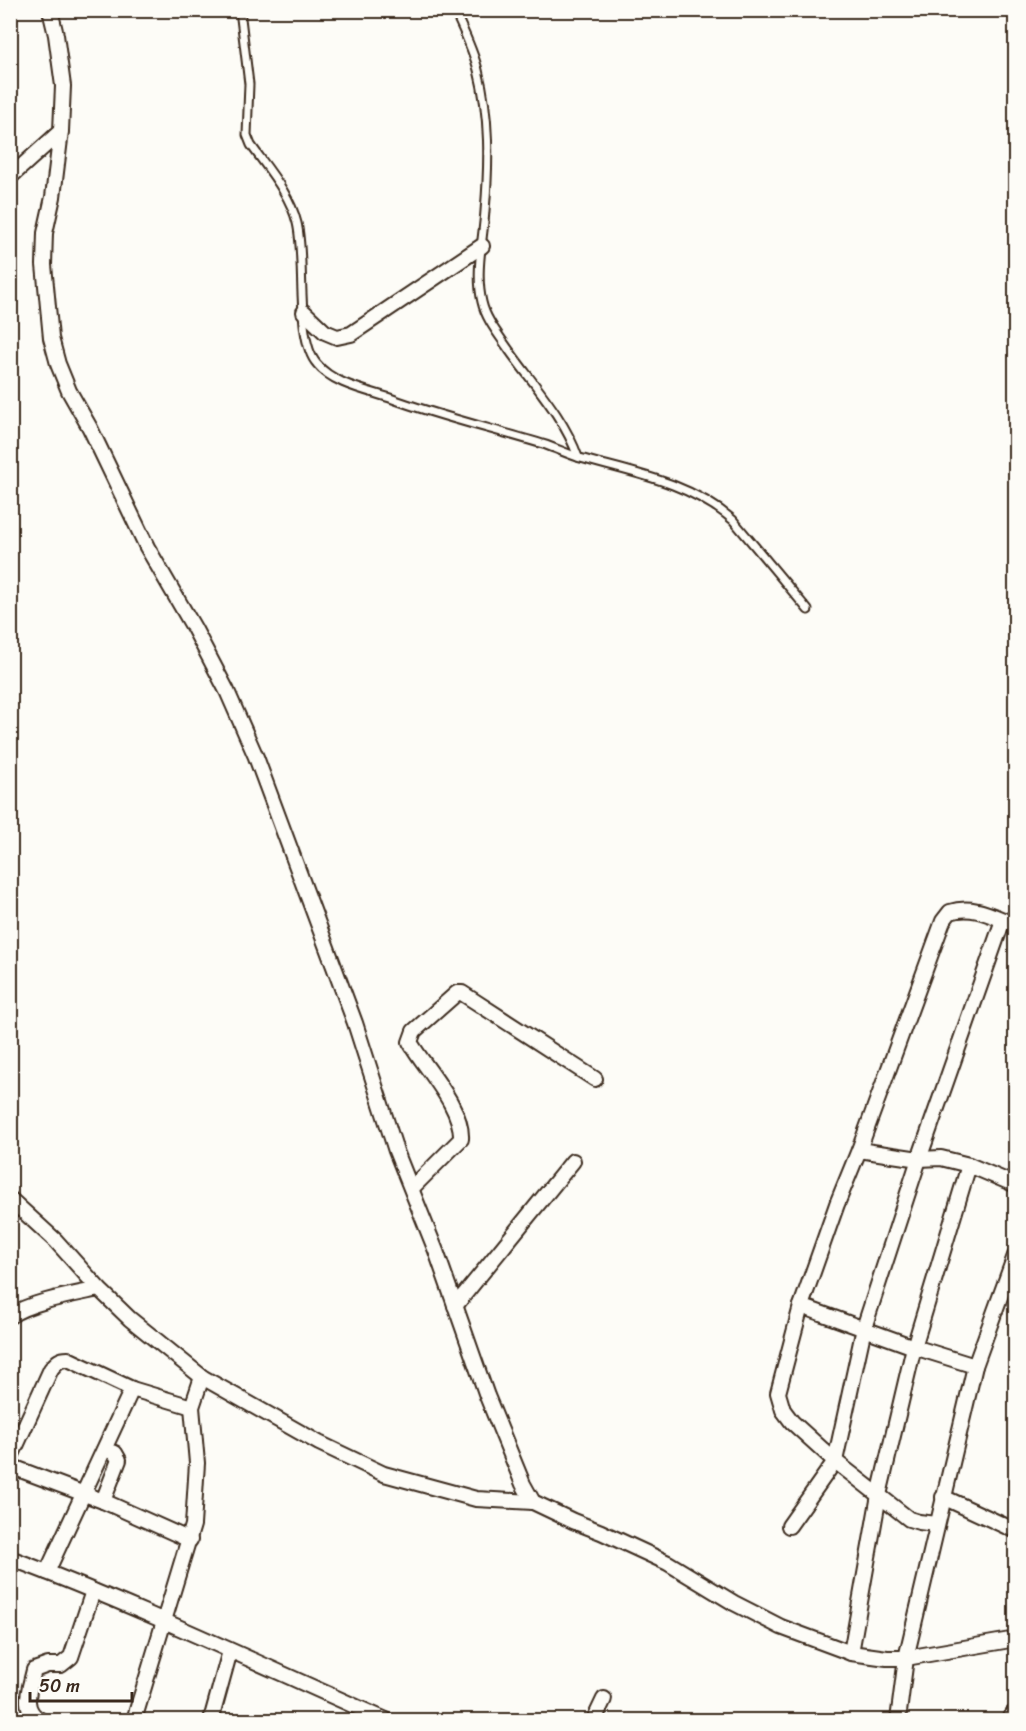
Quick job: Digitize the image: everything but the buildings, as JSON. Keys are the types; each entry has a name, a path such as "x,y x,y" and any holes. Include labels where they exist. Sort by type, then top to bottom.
{"main road":[{"path":"1013,1720 1016,1716"}],"street":[{"path":"50,10 57,35 63,86 62,131 53,197 45,233 44,265 51,338 58,364 69,391 147,547 227,691 256,757 355,1023 396,1150 515,1467 533,1502"},
{"path":"10,177 62,131"},
{"path":"304,312 325,333 337,337 351,334 482,246"},
{"path":"789,1526 835,1461 864,1328 919,1159 1009,922 978,910 957,909 946,915 801,1306 778,1393 783,1410 792,1422 835,1461 909,1519 936,1524"},
{"path":"412,1188 461,1139 461,1127 456,1111 411,1042 414,1031 456,993 462,993 595,1079"},
{"path":"859,1150 919,1159 941,1158 969,1165 1016,1185"},
{"path":"455,1306 573,1161"},
{"path":"851,1653 879,1495 914,1347 969,1165"},
{"path":"10,1200 56,1241 130,1319 202,1377 319,1443 384,1474 476,1499 533,1502 668,1563 734,1603 781,1627 851,1653 870,1657 906,1658 1016,1639"},
{"path":"898,1720 906,1658 975,1366 1016,1253"},
{"path":"10,1316 16,1312 99,1288"},
{"path":"801,1306 914,1347 975,1366"},
{"path":"10,1459 51,1368 57,1361 68,1359 132,1389 192,1407"},
{"path":"134,1720 190,1540 195,1509 196,1463 192,1407 202,1377"},
{"path":"47,1572 132,1389"},
{"path":"103,1501 119,1460 115,1453 105,1449"},
{"path":"10,1466 103,1501 190,1540"},
{"path":"943,1497 1016,1531"},
{"path":"10,1558 164,1619 386,1720"},
{"path":"40,1720 32,1716 27,1704 34,1670 48,1665 61,1665 71,1657 93,1591"},
{"path":"211,1720 230,1651"},
{"path":"594,1720 604,1699"},
{"path":"351,1720 354,1706"}],"lane":[{"path":"240,10 249,84 247,135 251,145 291,206 296,221 301,241 308,348 319,367 329,375 423,410 676,485 721,509 733,520 808,610"},
{"path":"454,10 478,69 485,111 488,176 480,289 486,313 564,427 578,457"}]}
